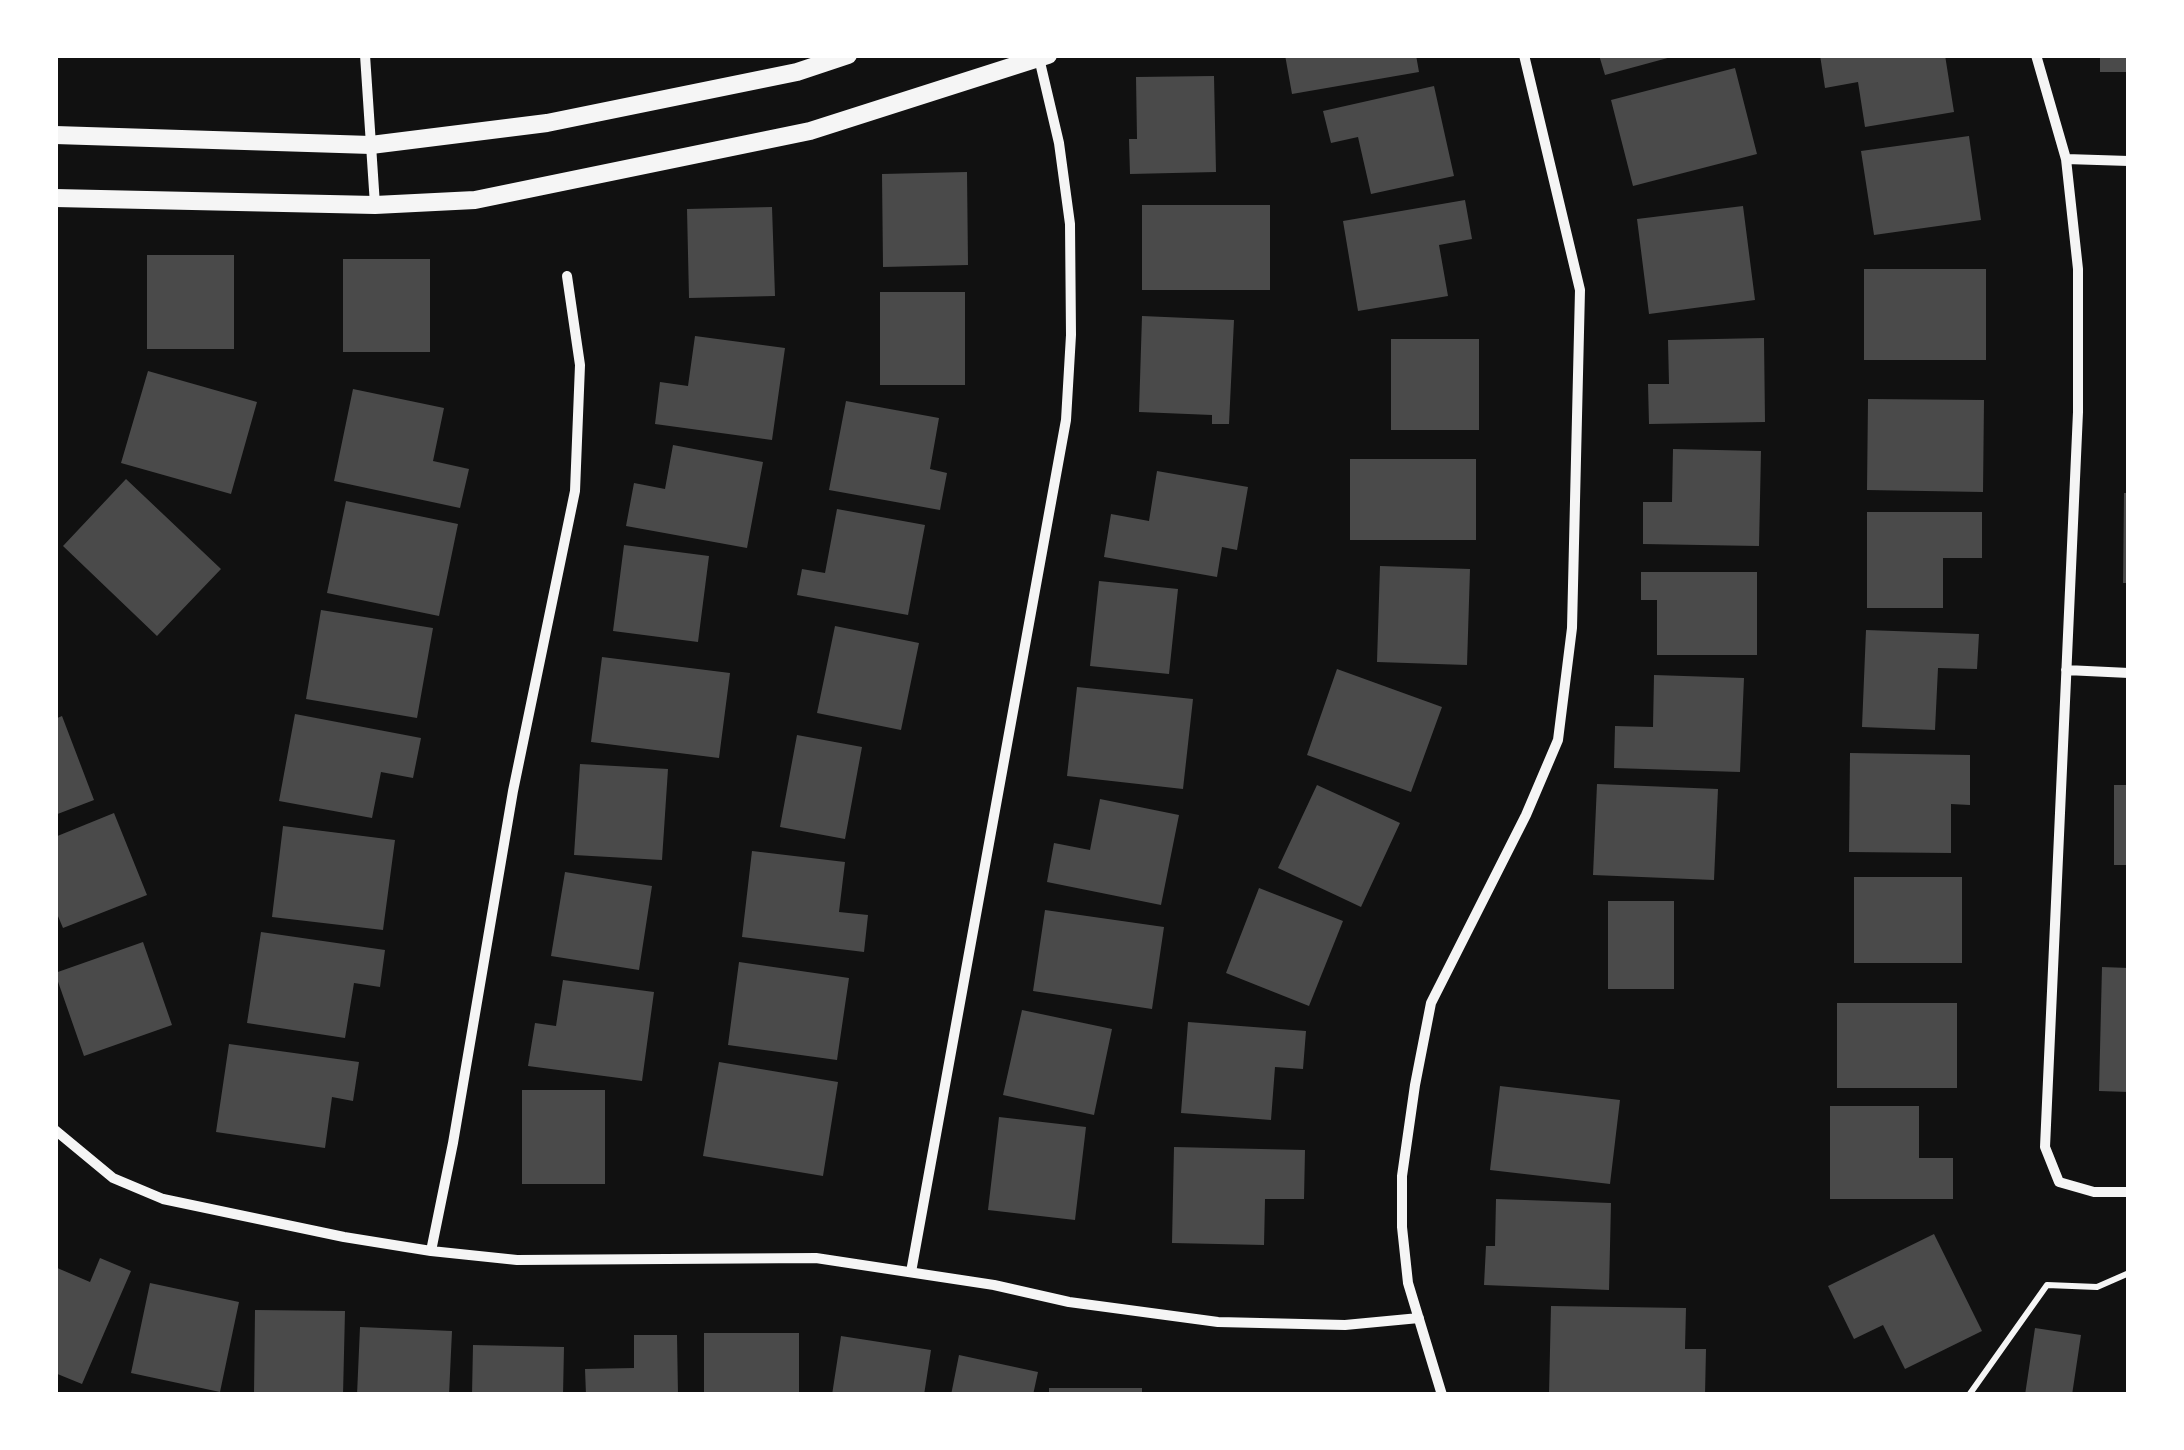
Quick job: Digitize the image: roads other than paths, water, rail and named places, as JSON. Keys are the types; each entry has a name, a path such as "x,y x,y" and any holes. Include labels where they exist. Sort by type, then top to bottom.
{"street":[{"path":"366,55 375,205"},
{"path":"55,135 371,145 548,124 797,72 848,55"},
{"path":"1442,1395 1408,1283 1402,1227 1402,1176 1415,1085 1431,1003 1526,814 1558,740 1572,628 1580,290 1524,55"},
{"path":"2036,55 2066,158 2078,268 2078,412 2045,1147 2059,1182 2094,1192 2129,1192"},
{"path":"55,198 375,205 475,200 810,131 1044,57 1070,224 1071,336 1066,420 911,1272"},
{"path":"2066,158 2129,161"},
{"path":"431,1251 513,791 575,491 580,365 568,276"},
{"path":"2066,670 2129,673"},
{"path":"55,1130 112,1178 163,1199 431,1251 517,1260 816,1258 994,1285 1069,1302 1218,1322 1345,1325 1419,1318"}]}
